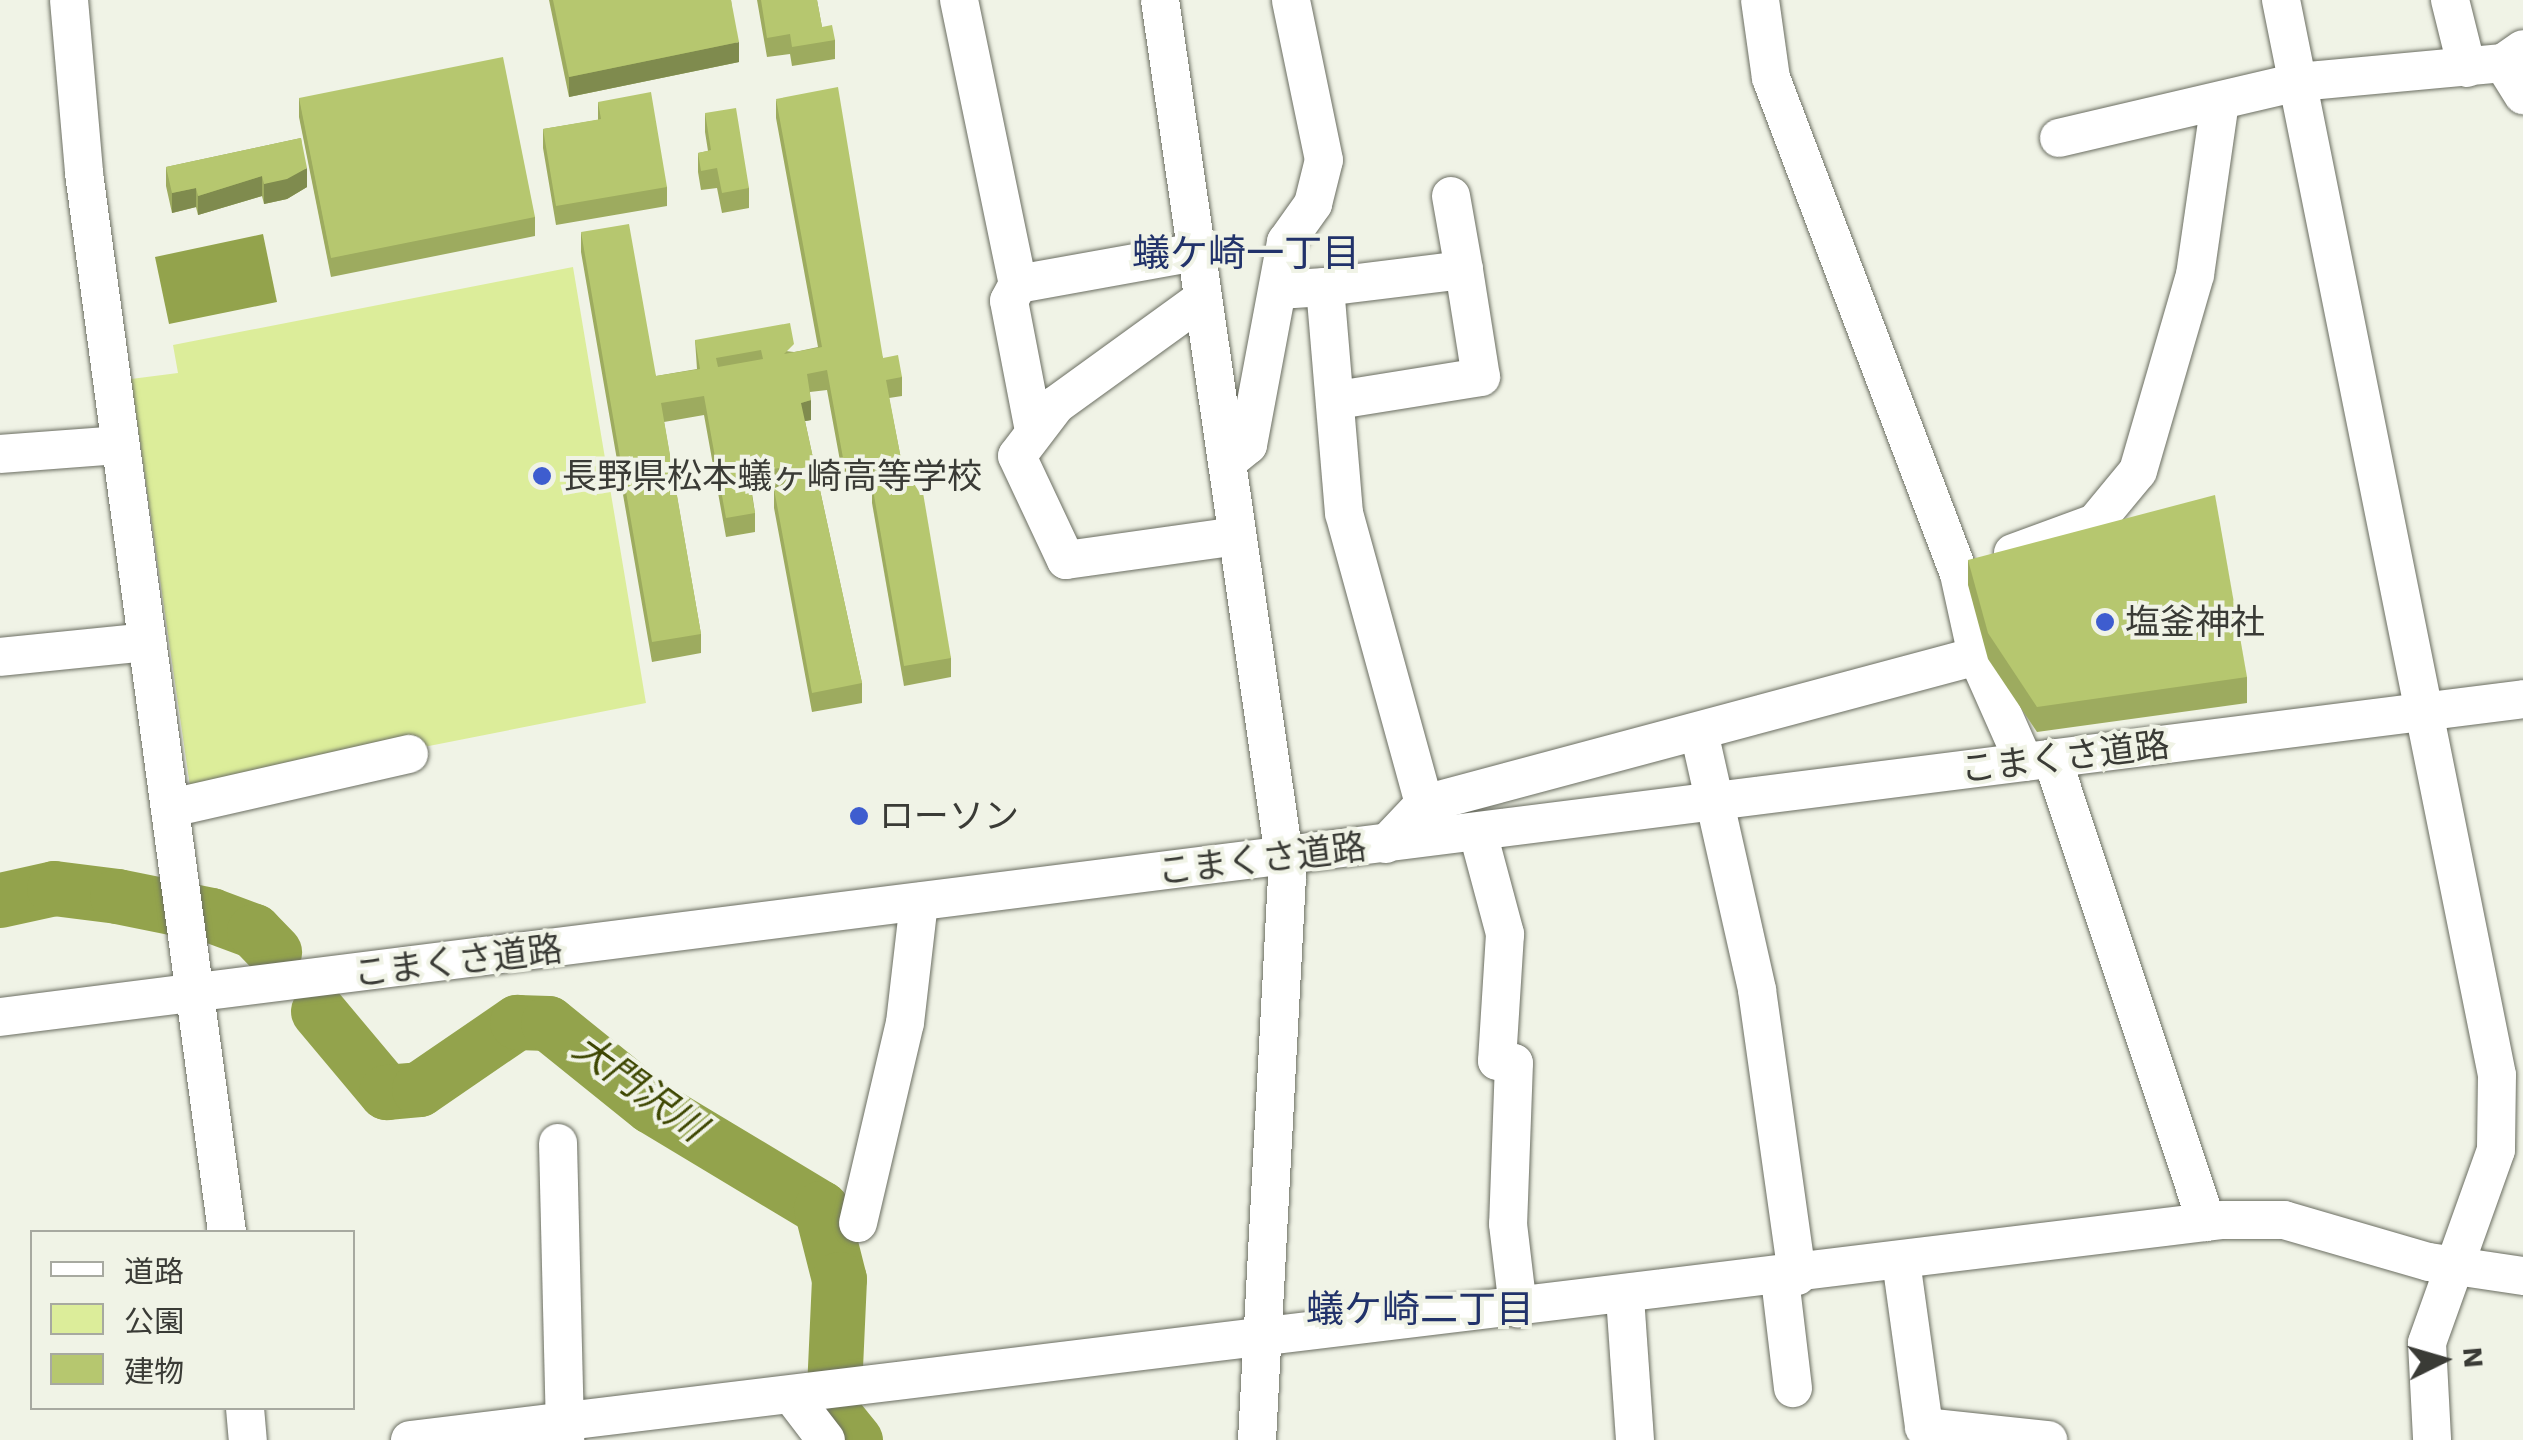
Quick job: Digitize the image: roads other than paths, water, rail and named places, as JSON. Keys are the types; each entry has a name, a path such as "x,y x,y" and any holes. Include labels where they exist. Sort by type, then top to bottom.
{"street":[{"path":"69,0 119,444 198,994 227,1230"},
{"path":"959,0 1018,284 1009,301 1033,426"},
{"path":"1160,0 1285,856 1257,1440"},
{"path":"1227,462 1248,444 1286,242 1313,204 1324,160 1291,0"},
{"path":"1760,0 1771,78 1959,574 1977,656 2038,760 2206,1222"},
{"path":"2280,0 2426,712 2500,1112 2460,1262 2427,1344 2432,1440"},
{"path":"2450,0 2504,69"},
{"path":"2059,138 2298,82 2504,69"},
{"path":"1959,574 2094,523 2138,471 2195,275 2220,102"},
{"path":"1338,400 1481,377 1451,196"},
{"path":"1018,284 1195,252"},
{"path":"1278,290 1325,288 1464,270"},
{"path":"1325,288 1342,469 1372,624 1424,804"},
{"path":"1202,300 1033,426 1017,456 1066,560 1236,536"},
{"path":"0,454 119,444"},
{"path":"0,657 147,642"},
{"path":"1386,844 1424,804 1977,656"},
{"name":"こまくさ道路","path":"0,1017 2523,699"},
{"path":"1699,732 1757,990 1788,1277 1794,1388"},
{"path":"171,808 408,754"},
{"path":"1478,833 1505,934 1497,1061 1514,1063 1508,1224 1518,1308"},
{"path":"858,1223 905,1023 919,902"},
{"path":"558,1143 563,1432"},
{"path":"410,1440 563,1432 817,1395 2206,1222 2284,1220 2429,1262 2460,1262 2523,1276"},
{"path":"1901,1262 1924,1427 2048,1440"},
{"path":"1625,1296 1635,1440"},
{"path":"817,1395 826,1440"},
{"path":"246,1410 248,1440"}],"waterway":[{"name":"大門沢川","path":"0,900 54,888 117,896 211,915 254,931 274,952"},
{"name":"大門沢川","path":"318,1011 386,1092 419,1089 517,1022 548,1023 651,1106 821,1208 839,1279 833,1413 855,1440"}],"place":[{"name":"長野県松本蟻ヶ崎高等学校","path":"542,476"},
{"name":"塩釜神社","path":"2105,622"},
{"name":"ローソン","path":"859,816"}],"district":[{"name":"蟻ケ崎一丁目","path":"1246,254"},
{"name":"蟻ケ崎二丁目","path":"1420,1310"}]}
